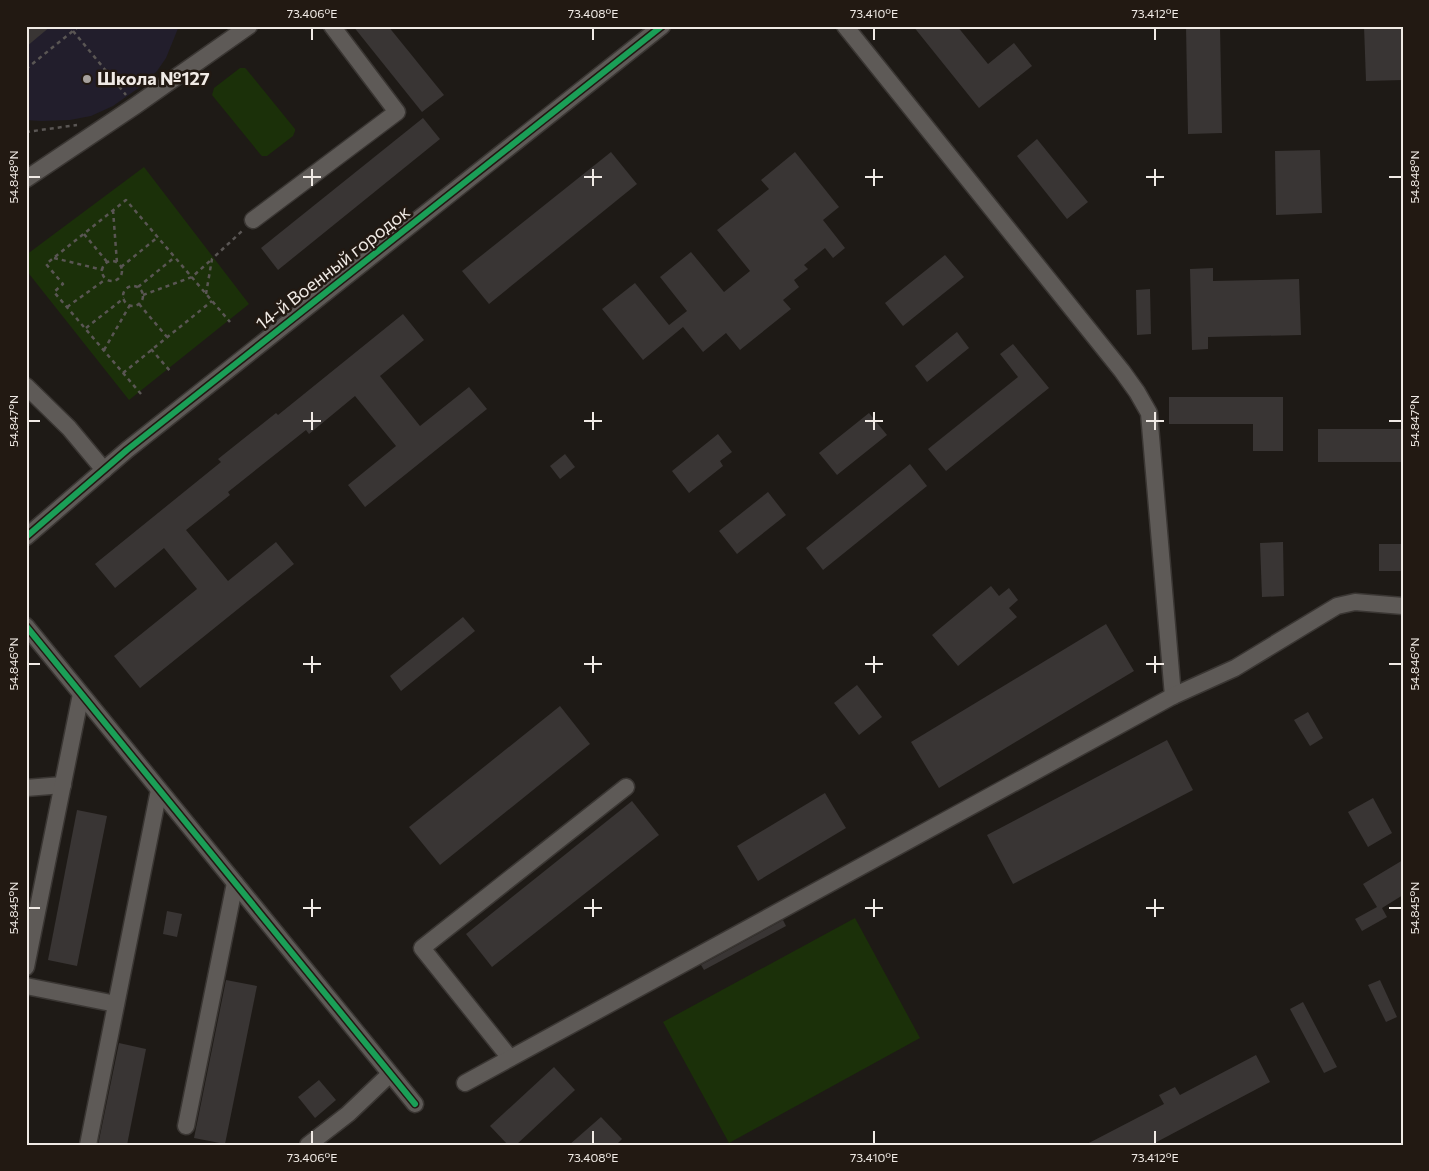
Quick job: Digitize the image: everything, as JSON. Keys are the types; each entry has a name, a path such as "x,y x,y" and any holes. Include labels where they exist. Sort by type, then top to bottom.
{"street":[{"path":"26,179 135,106 248,26"},
{"path":"252,220 397,112 332,26"},
{"name":"14-й Военный городок","path":"26,537 104,470 662,26"},
{"path":"845,26 1122,371 1149,413 1173,696"},
{"path":"26,386 69,428 104,470"},
{"path":"465,1083 1173,696 1235,668 1337,606 1355,602 1403,606"},
{"path":"26,626 415,1104"},
{"path":"26,967 81,694"},
{"path":"26,788 63,785"},
{"path":"510,1058 422,948 626,787"},
{"path":"88,1145 159,790"},
{"path":"186,1126 235,883"},
{"path":"26,986 116,1004"},
{"path":"308,1145 348,1114 390,1074"}],"path":[{"path":"26,70 79,26"},
{"path":"73,31 135,106"},
{"path":"26,132 81,125"},
{"path":"141,394 54,292 62,284 46,264 126,200 230,322"},
{"path":"108,263 103,270 104,276 112,281 118,279 122,273 121,267 117,263 113,210"},
{"path":"143,295 192,277 252,220"},
{"path":"84,234 108,263"},
{"path":"121,267 158,237"},
{"path":"138,287 142,292 143,298 139,304 133,306 127,304 124,298 126,289 138,287 175,257"},
{"path":"54,258 103,270"},
{"path":"206,294 212,259"},
{"path":"108,263 117,263"},
{"path":"67,307 106,279"},
{"path":"85,328 124,298"},
{"path":"123,373 212,300"},
{"path":"139,304 167,337"},
{"path":"104,350 130,305"},
{"path":"152,350 170,371"}],"shaded area":[{"name":"Школа №127","path":"26,26 179,26 166,58 157,71 140,87 113,106 91,116 70,120 41,121 26,120"}],"green space":[{"path":"240,68 247,70 295,129 293,136 267,156 260,154 212,95 214,88"},
{"path":"144,167 249,304 129,400 26,270 26,255"},
{"path":"855,918 920,1038 729,1143 663,1022"}],"building":[{"path":"26,26 51,26 26,47"},
{"path":"353,26 388,26 444,95 422,112"},
{"path":"913,26 957,26 988,64 1014,43 1032,66 979,108"},
{"path":"1186,26 1220,26 1222,133 1188,134"},
{"path":"1364,26 1402,26 1403,80 1366,81"},
{"path":"423,118 440,139 278,270 261,248"},
{"path":"1037,139 1088,202 1067,219 1017,156"},
{"path":"1320,150 1322,213 1276,215 1275,151"},
{"path":"611,152 637,184 489,304 462,271"},
{"path":"795,152 839,207 823,220 845,248 833,258 825,248 804,265 808,269 794,280 799,287 783,300 791,309 740,350 726,333 703,352 683,327 643,360 602,309 635,283 669,325 687,311 660,277 691,252 724,292 750,271 717,230 769,189 761,180"},
{"path":"945,255 964,277 903,326 885,303"},
{"path":"1213,268 1213,281 1299,279 1301,335 1208,337 1208,349 1192,350 1190,269"},
{"path":"1150,289 1151,334 1137,335 1136,290"},
{"path":"403,314 424,340 380,376 420,426 469,387 487,409 365,507 348,485 396,446 355,396 309,434 306,430 228,492 230,495 186,530 228,581 276,542 294,564 140,688 114,656 197,589 164,548 115,588 95,564 221,462 218,459 276,413 278,415"},
{"path":"957,332 969,348 927,382 915,366"},
{"path":"1013,344 1049,388 946,471 928,449 1018,377 1000,354"},
{"path":"1169,397 1283,397 1283,451 1253,451 1253,424 1169,424"},
{"path":"869,413 887,435 837,475 819,453"},
{"path":"1318,429 1402,429 1402,462 1318,462"},
{"path":"718,434 732,452 720,461 723,466 689,493 672,471"},
{"path":"565,454 575,467 560,479 550,466"},
{"path":"910,464 927,486 823,570 806,548"},
{"path":"768,492 786,515 737,554 719,531"},
{"path":"1283,542 1284,596 1262,597 1260,543"},
{"path":"1379,544 1403,544 1403,571 1379,571"},
{"path":"991,586 999,596 1009,588 1018,600 1009,608 1017,617 958,666 932,635"},
{"path":"463,617 475,631 401,691 390,676"},
{"path":"1106,624 1134,671 939,788 911,742"},
{"path":"857,685 882,717 859,735 834,703"},
{"path":"560,706 590,744 440,865 409,827"},
{"path":"1308,712 1323,738 1310,746 1294,720"},
{"path":"1167,740 1193,790 1013,884 987,835"},
{"path":"825,793 846,828 758,881 737,846"},
{"path":"1373,798 1392,833 1368,847 1348,812"},
{"path":"632,801 659,835 492,967 466,934"},
{"path":"77,810 107,816 77,966 48,960"},
{"path":"1403,860 1403,895 1382,908 1387,917 1362,931 1355,919 1377,907 1363,884"},
{"path":"167,911 182,914 177,937 163,934"},
{"path":"783,920 786,926 704,970 701,965"},
{"path":"226,980 257,986 225,1144 194,1138"},
{"path":"1380,980 1397,1017 1386,1022 1368,985"},
{"path":"1303,1002 1337,1067 1324,1073 1290,1009"},
{"path":"119,1043 146,1049 127,1145 98,1145"},
{"path":"1256,1055 1270,1082 1151,1145 1085,1145 1164,1104 1159,1095 1175,1087 1180,1095"},
{"path":"554,1067 575,1090 516,1145 508,1145 490,1126"},
{"path":"319,1080 336,1100 315,1118 298,1097"},
{"path":"601,1117 622,1139 616,1145 569,1145"}],"cycle path":[{"path":"26,537 127,450 662,26"},
{"path":"26,626 415,1104"}],"place":[{"name":"Школа №127","path":"87,79"}]}
